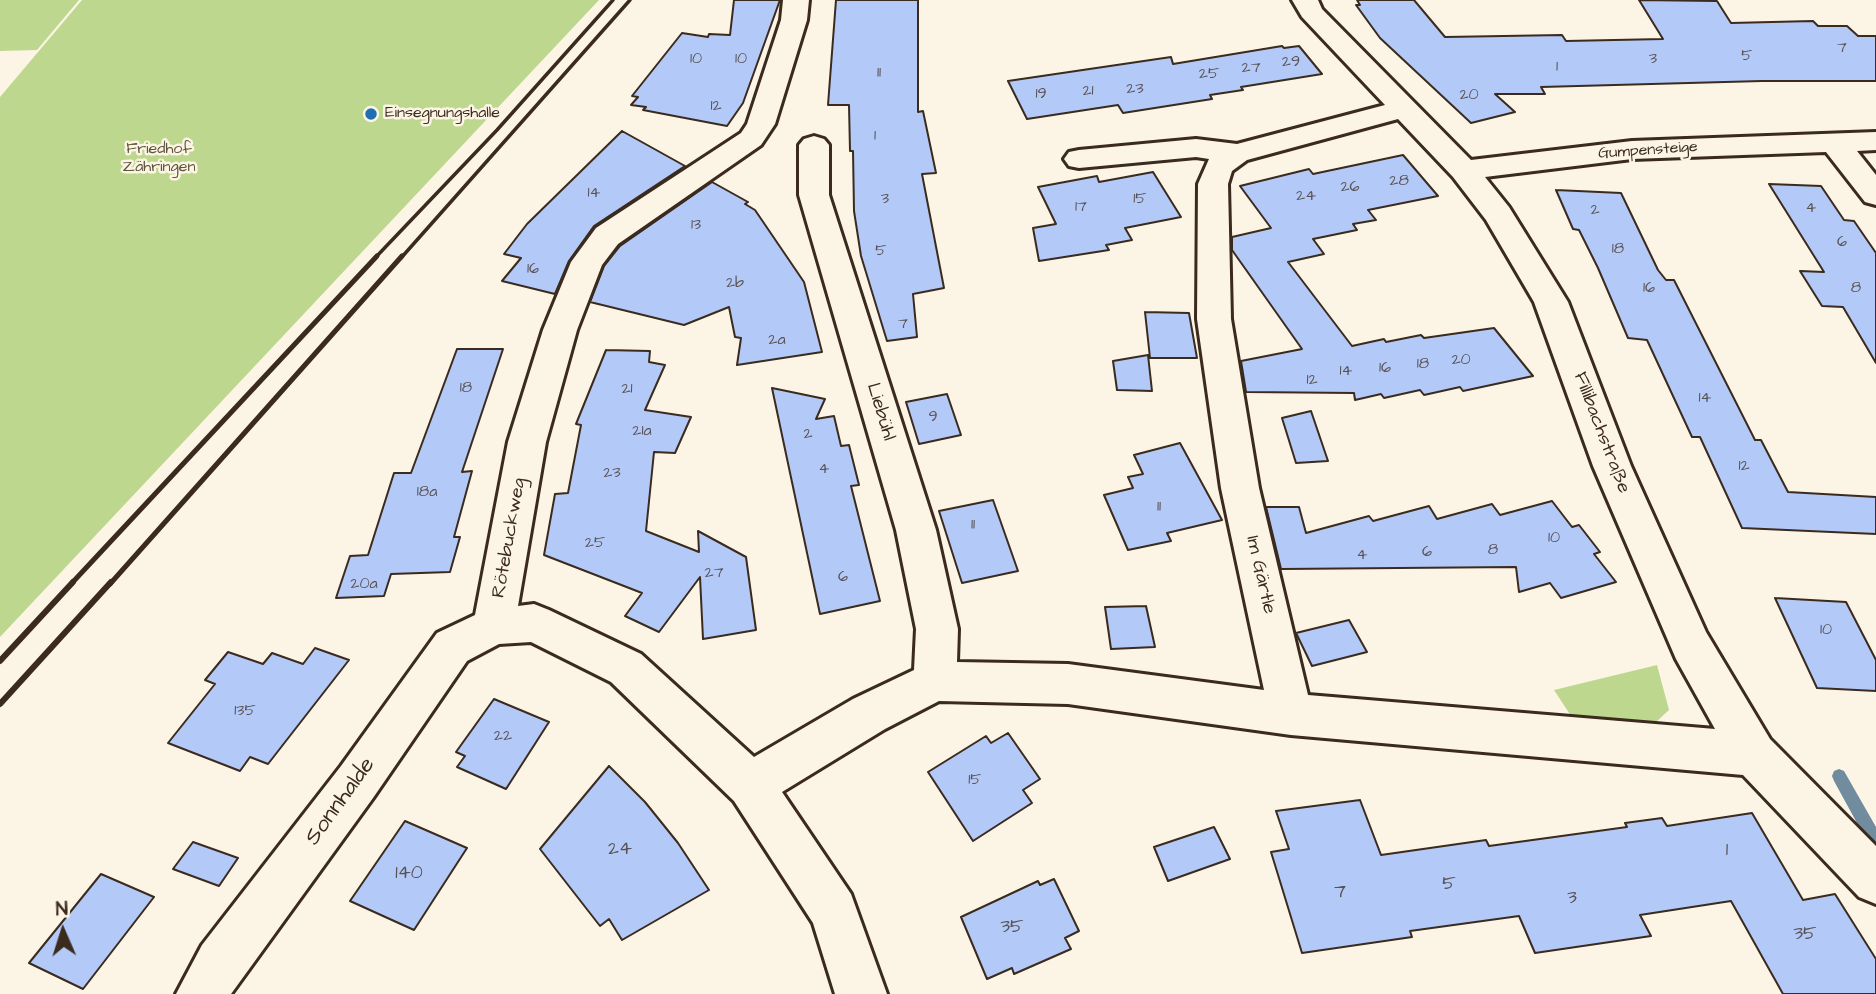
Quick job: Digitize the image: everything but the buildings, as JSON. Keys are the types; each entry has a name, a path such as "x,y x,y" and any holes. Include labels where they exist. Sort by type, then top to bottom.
{"street":[{"name":"Rötebuckweg","path":"796,0 794,20 761,124 751,139 607,236 587,262 560,330 527,442 494,626 534,623 626,668 750,786 834,911 861,994"},
{"name":"Fillibachstraße","path":"1305,0 1311,12 1464,170 1498,214 1551,302 1612,466 1691,645 1754,754 1876,880"},
{"path":"1079,159 1196,148 1237,153 1403,109"},
{"name":"Gumpensteige","path":"1464,170 1632,150 1876,141"},
{"path":"1834,142 1876,195"},
{"name":"Liebühl","path":"814,145 814,195 916,530 937,629 935,681"},
{"name":"Im Gärtle","path":"1237,153 1219,166 1213,184 1214,319 1240,488 1290,714"},
{"name":"Sonnhalde","path":"202,994 220,963 357,782 452,647 494,626"},
{"path":"750,786 869,714 935,681 1068,684 1290,714 1754,754"}],"green space":[{"path":"0,0 79,0 37,50 0,51"},
{"name":"Friedhof Zähringen","path":"82,0 599,0 0,637 0,97"},
{"path":"1657,665 1669,710 1655,723 1573,719 1554,690"}],"waterway":[{"path":"1839,776 1868,829 1876,838"}],"railway":[{"path":"375,258 497,130 613,0"},
{"path":"401,258 630,0"},
{"path":"71,584 377,256"},
{"path":"110,584 402,256"},
{"path":"0,661 73,582"},
{"path":"0,704 111,582"}],"place":[{"name":"Einsegnungshalle","path":"371,114"}]}
